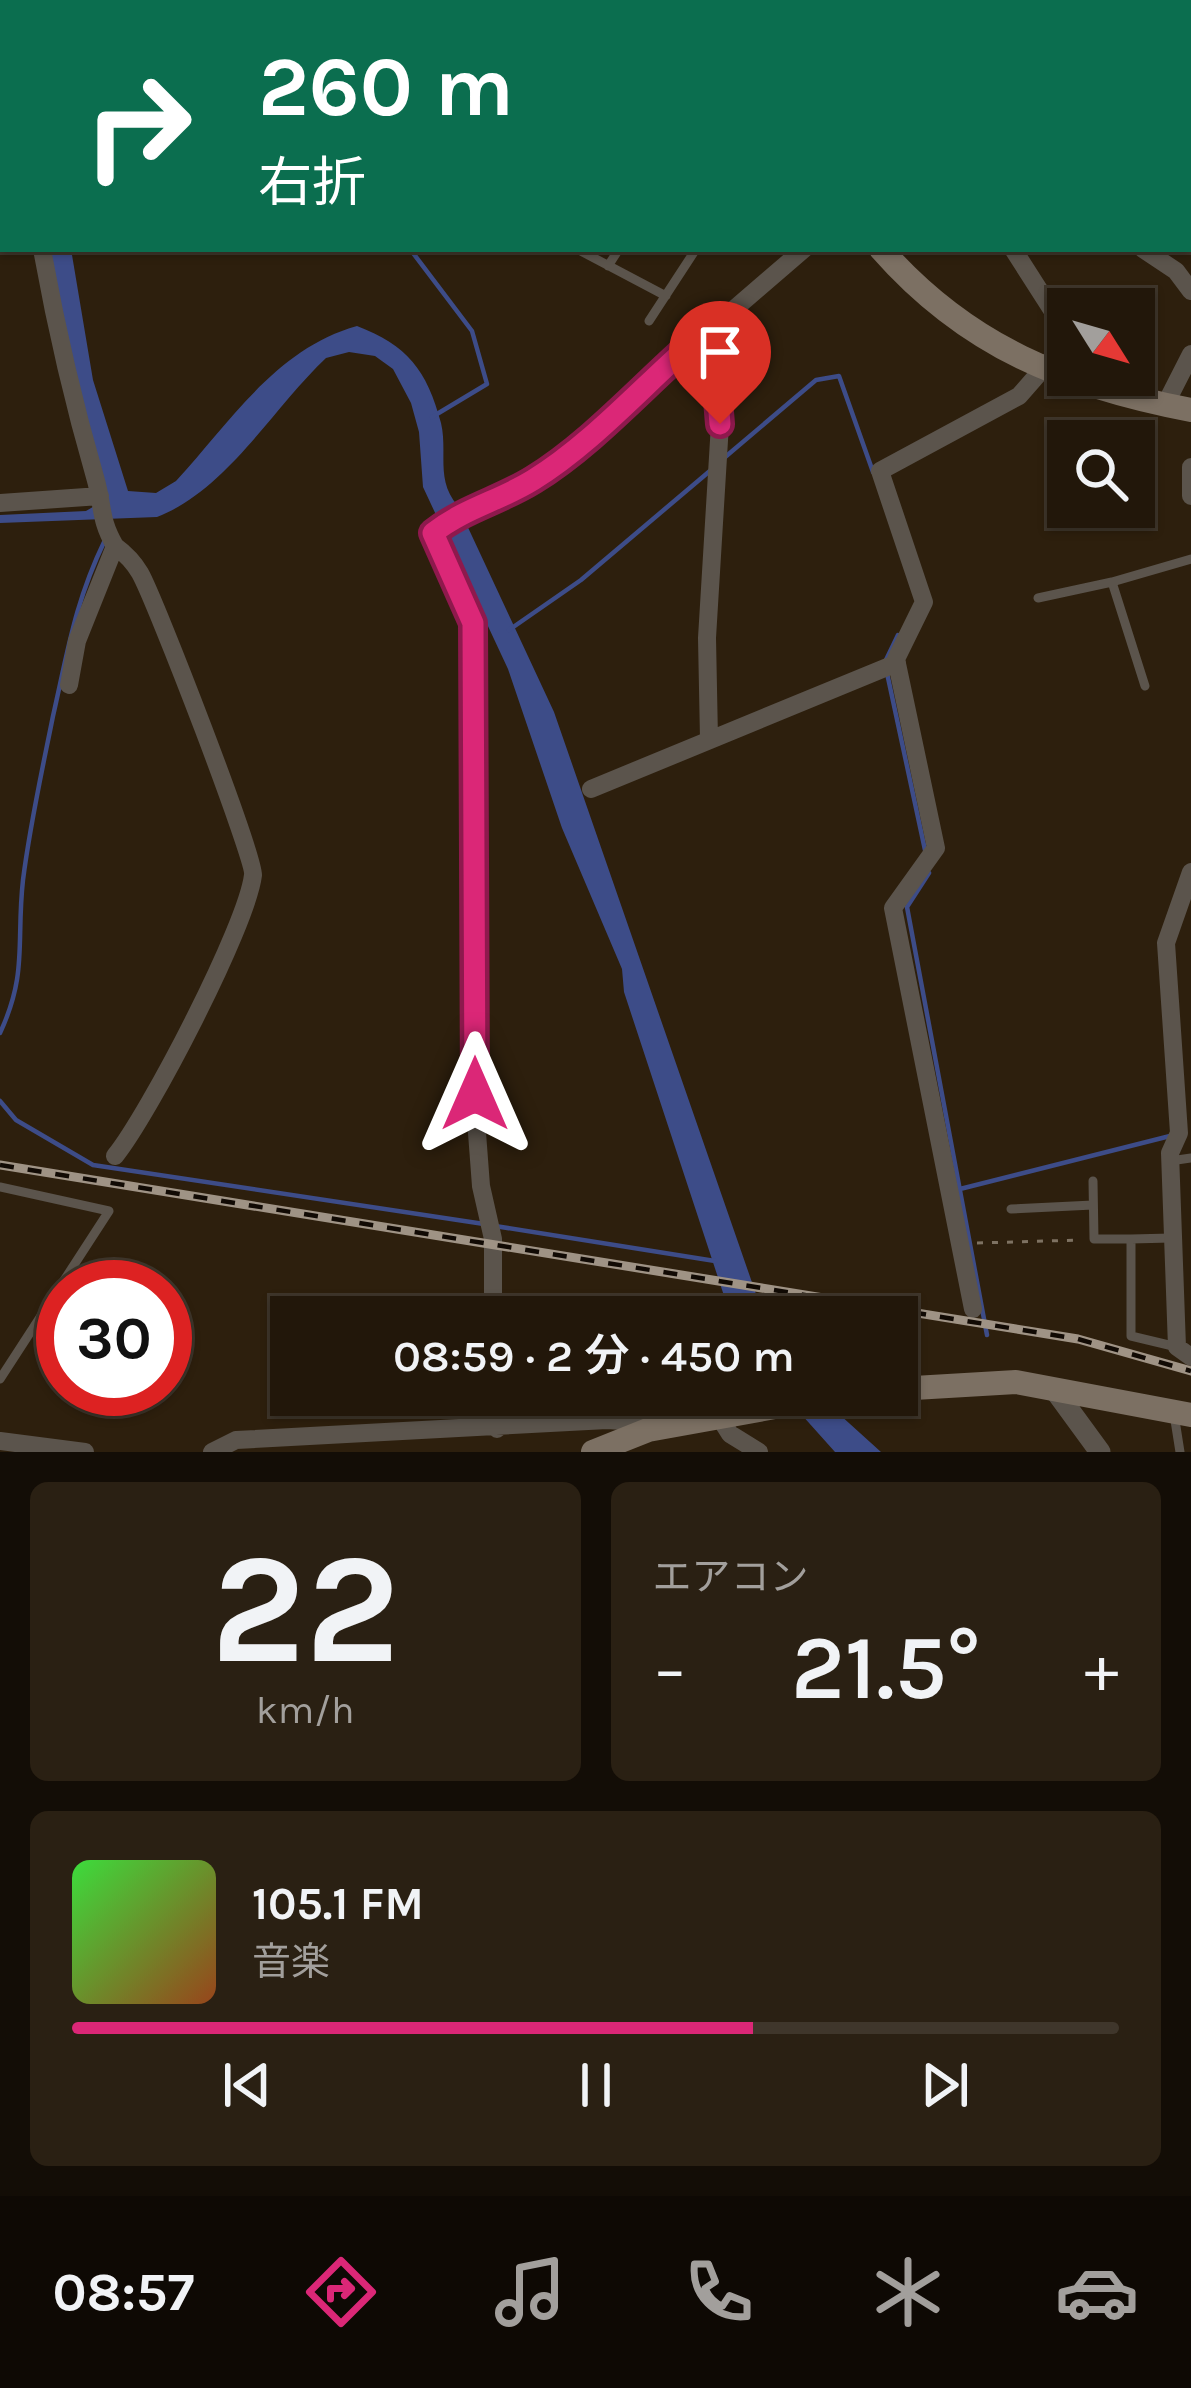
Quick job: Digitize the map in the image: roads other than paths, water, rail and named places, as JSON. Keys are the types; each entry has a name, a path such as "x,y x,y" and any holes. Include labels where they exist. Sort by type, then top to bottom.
{"main road":[{"path":"884,252 910,283 998,347 1047,371"},
{"path":"1141,396 1191,410"},
{"path":"918,1388 1016,1382 1182,1415"},
{"path":"592,1452 648,1430 713,1416"}],"street":[{"path":"42,252 56,339 105,521 139,570 160,615 254,873 233,932 175,1055 115,1156"},
{"path":"493,1296 475,1094 473,623 433,533 462,511 550,468 800,252"},
{"path":"1015,252 1047,304"},
{"path":"1147,252 1190,287"},
{"path":"691,344 717,388 720,424 708,626 710,739"},
{"path":"1165,405 1191,354"},
{"path":"591,789 890,665 924,602 880,471 1000,409 1047,364"},
{"path":"1191,467 1191,496"},
{"path":"0,503 105,521"},
{"path":"69,685 105,521"},
{"path":"890,665 936,848 893,908 973,1309"},
{"path":"1184,1352 1172,1238 1170,1161 1179,1133 1166,944 1191,872"},
{"path":"1054,1389 1100,1452"},
{"path":"496,1416 496,1429"},
{"path":"719,1416 730,1434 759,1452"},
{"path":"212,1452 236,1440 607,1420 639,1422 648,1430"},
{"path":"0,1442 85,1452"}],"lane":[{"path":"582,252 666,296"},
{"path":"608,266 618,252"},
{"path":"650,321 694,252"},
{"path":"1038,598 1191,559"},
{"path":"1112,582 1145,686"},
{"path":"1170,1161 1191,1158"},
{"path":"1093,1181 1094,1239 1172,1238"},
{"path":"0,1186 110,1211 0,1378"},
{"path":"1011,1209 1094,1205"},
{"path":"1131,1239 1131,1336 1184,1352"},
{"path":"1180,1452 1182,1415"}],"water":[{"path":"50,252 72,252 93,380 128,491 156,493 176,481 279,369 328,337 357,326 389,342 412,362 429,388 441,423 444,476 451,496 554,712 757,1296 724,1296 624,992 622,969 562,828 508,669 423,487 419,432 411,403 393,369 375,356 349,352 326,358 227,468 182,505 157,517 0,523 0,515 86,511 108,498 68,357"},
{"path":"803,1416 841,1416 881,1452 835,1452"}],"waterway":[{"path":"412,252 472,331 487,384 432,417"},
{"path":"724,458 816,380 839,376 873,472"},
{"path":"509,630 581,580 711,470"},
{"path":"0,1033 18,975 23,880 53,716 79,606 105,540"},
{"path":"885,662 898,635"},
{"path":"887,673 925,850"},
{"path":"929,873 907,907 987,1335"},
{"path":"0,1101 16,1120 93,1165 484,1224"},
{"path":"960,1189 1170,1136"},
{"path":"495,1226 715,1261"}],"railway":[{"path":"0,1165 1078,1339 1191,1371"}]}
